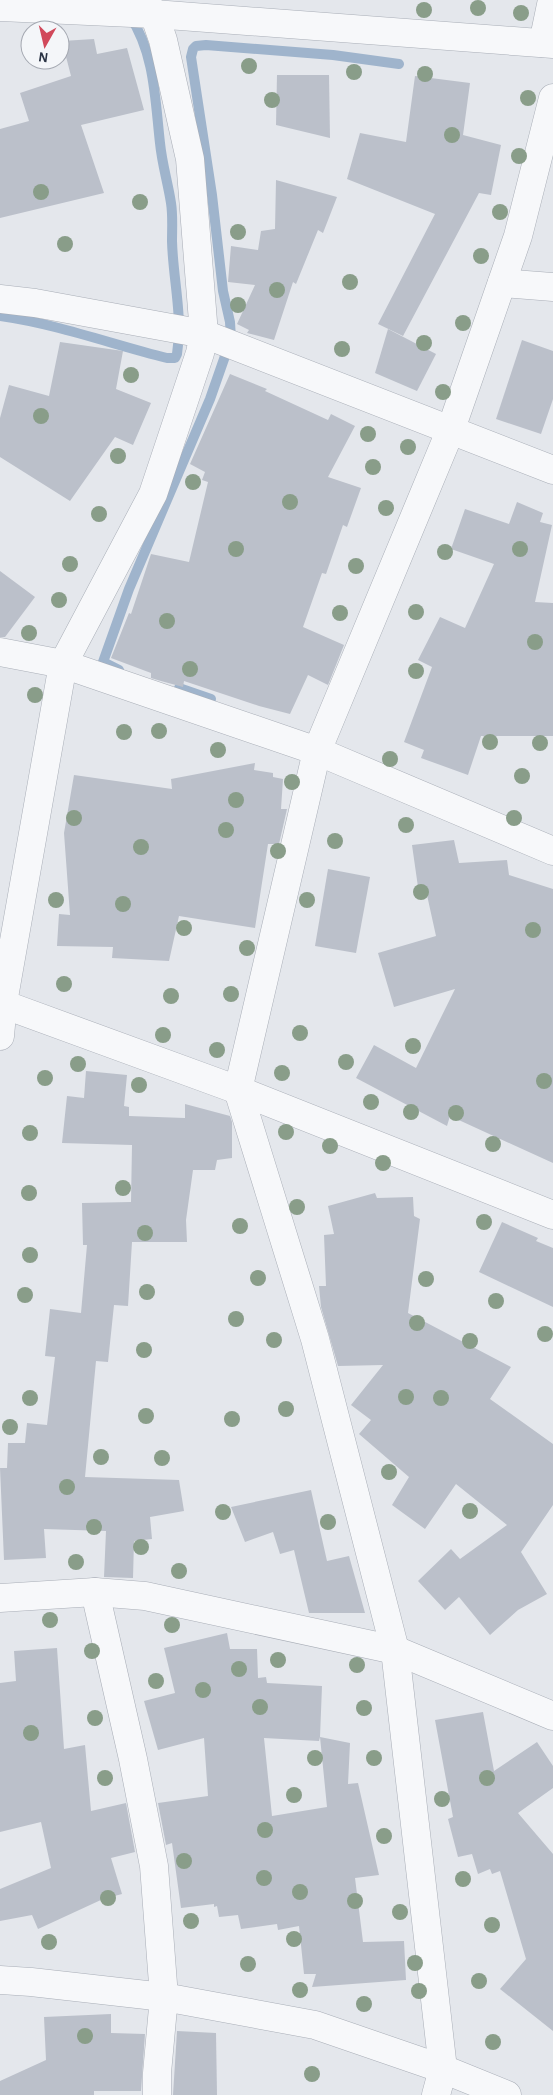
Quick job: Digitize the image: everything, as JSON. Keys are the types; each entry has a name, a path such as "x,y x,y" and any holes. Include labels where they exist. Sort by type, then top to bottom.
{"street":[{"path":"0,7 149,7 548,44 552,0"},
{"path":"0,1036 1,1002 63,664 153,494 200,353 204,334 190,159 162,40 149,7"},
{"path":"436,2095 444,2069 395,1650 315,1339 238,1090 317,751 451,429 518,236 553,98"},
{"path":"502,283 553,287"},
{"path":"0,300 35,303 204,334 553,470"},
{"path":"0,652 63,664 317,751 553,851"},
{"path":"1,1002 238,1090 553,1215"},
{"path":"95,1592 133,1759 154,1866 164,1997 157,2072 157,2095"},
{"path":"0,1598 95,1592 145,1596 395,1650 553,1716"},
{"path":"0,1980 164,1997 315,2025 444,2069 508,2095"}],"building":[{"path":"94,39 97,54 127,48 144,110 81,125 104,193 0,218 0,129 29,121 20,93 71,76 70,40"},
{"path":"277,75 329,75 330,138 276,125"},
{"path":"415,76 470,83 463,135 501,145 491,195 479,193 403,336 378,324 435,214 347,179 360,133 406,142"},
{"path":"276,180 337,197 323,233 318,230 296,284 293,282 274,340 247,333 249,330 237,324 255,285 228,282 231,246 258,250 261,231 275,229"},
{"path":"388,329 436,354 417,391 375,373"},
{"path":"522,340 553,351 553,399 541,434 496,419"},
{"path":"60,342 123,351 116,389 151,403 133,445 115,437 70,501 0,457 0,418 9,385 49,396"},
{"path":"230,374 267,389 265,391 328,420 331,414 355,426 328,477 361,488 347,527 343,525 326,574 322,573 303,627 344,645 328,685 308,675 290,714 259,706 184,681 183,687 151,678 151,673 111,658 129,613 131,614 151,554 189,562 208,482 202,480 205,472 190,464"},
{"path":"517,502 543,513 540,522 552,525 535,602 553,603 553,736 481,736 468,775 421,758 424,750 404,742 432,667 418,660 440,617 465,628 494,564 451,549 465,509 509,524"},
{"path":"0,571 35,597 5,637 0,637"},
{"path":"255,763 254,770 273,773 273,777 283,779 281,809 287,809 279,844 268,844 255,928 179,916 169,961 112,958 113,947 57,946 59,914 70,915 64,833 74,775 172,789 171,779"},
{"path":"454,840 459,863 507,860 509,875 553,889 553,1163 450,1116 447,1126 356,1078 374,1045 416,1068 455,989 394,1007 378,953 436,936 425,886 418,887 412,845"},
{"path":"328,869 370,877 356,953 315,946"},
{"path":"86,1071 127,1075 124,1106 129,1107 129,1116 185,1118 185,1104 230,1116 232,1122 232,1158 217,1160 215,1170 193,1170 186,1220 187,1242 132,1242 128,1306 114,1305 108,1362 96,1361 85,1477 179,1480 184,1511 150,1517 152,1539 134,1541 133,1578 104,1577 106,1531 44,1529 46,1558 4,1560 0,1468 7,1468 8,1443 25,1443 27,1423 47,1425 55,1357 45,1356 50,1309 81,1313 87,1245 83,1245 82,1203 131,1202 132,1145 62,1143 67,1096 84,1098"},
{"path":"375,1193 377,1198 413,1197 414,1216 420,1219 408,1313 511,1367 490,1399 553,1444 553,1505 521,1552 547,1594 518,1610 490,1635 459,1597 445,1610 418,1581 451,1549 460,1559 507,1525 456,1484 425,1529 392,1505 409,1477 359,1434 371,1420 351,1405 383,1365 338,1366 321,1307 319,1286 326,1286 324,1235 334,1234 328,1206"},
{"path":"502,1222 538,1238 536,1241 553,1248 553,1307 479,1272"},
{"path":"311,1490 327,1561 349,1556 365,1613 309,1613 294,1550 280,1554 273,1532 245,1542 231,1507"},
{"path":"227,1633 230,1649 257,1649 258,1678 266,1677 267,1683 322,1686 320,1737 350,1743 348,1784 358,1783 379,1875 355,1878 363,1942 404,1941 406,1980 312,1987 316,1974 304,1974 299,1926 278,1930 277,1924 241,1929 238,1915 219,1917 217,1906 214,1907 214,1904 181,1908 172,1843 166,1845 158,1803 208,1796 204,1738 158,1750 144,1701 175,1693 164,1648","holes":["320,1737 327,1807 272,1816 264,1738 319,1741"]},
{"path":"57,1648 64,1749 85,1745 91,1811 126,1803 135,1852 111,1858 122,1894 103,1899 38,1929 32,1915 0,1921 0,1889 51,1868 41,1822 0,1832 0,1683 16,1681 14,1651"},
{"path":"483,1712 494,1771 537,1742 553,1766 553,1788 518,1813 553,1854 553,2031 500,1989 526,1959 500,1871 492,1874 490,1869 478,1874 472,1854 458,1857 448,1819 453,1817 435,1720"},
{"path":"111,2014 111,2033 145,2034 141,2091 94,2091 94,2095 0,2095 0,2081 46,2060 44,2017"},
{"path":"177,2031 216,2033 217,2095 173,2095"}],"waterway":[{"path":"0,316 63,329 167,358 175,358 177,354 179,325 171,203 161,151 155,94 149,62 145,46 130,16"},
{"path":"119,670 103,662 129,589 210,399 231,339 191,57 193,49 196,46 206,45 333,55 399,64"},
{"path":"179,688 211,699"}]}
